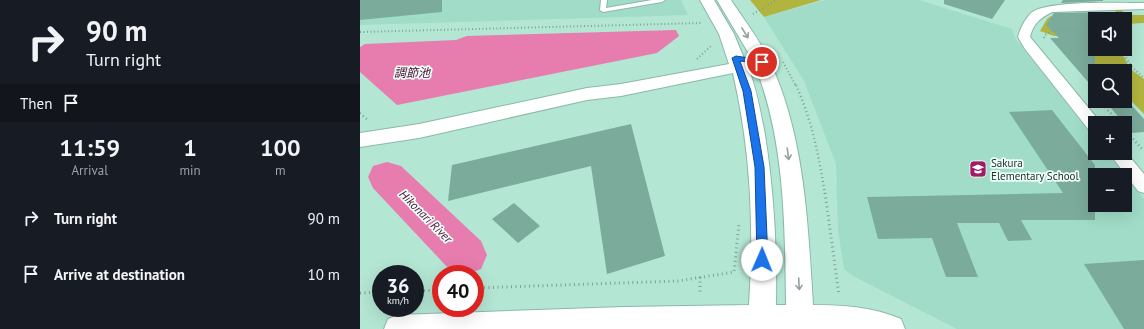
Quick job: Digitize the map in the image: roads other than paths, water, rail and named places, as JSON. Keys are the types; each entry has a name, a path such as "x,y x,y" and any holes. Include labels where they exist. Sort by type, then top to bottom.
{"street":[{"path":"707,0 728,35 747,91 760,167 763,238 761,324"},
{"path":"724,0 762,62 771,84 786,140 796,216 801,323"},
{"path":"1088,117 1030,46 1024,36 1026,29 1036,15 1041,11 1050,9 1144,6"},
{"path":"360,140 420,131 587,94 606,93 714,70 738,63 762,62"},
{"path":"1123,160 1144,186"},
{"path":"398,329 495,327 698,318 761,324 801,323 842,319 883,326 891,329"}],"lane":[{"path":"604,0 603,10 662,0"}],"water":[{"name":"調節池","path":"676,30 679,36 657,53 397,105 360,72 360,47 365,44 456,40 467,36"}],"waterway":[{"name":"Hikonari River","path":"387,177 465,255"}],"place":[{"name":"Sakura Elementary School","path":"978,169"}]}
